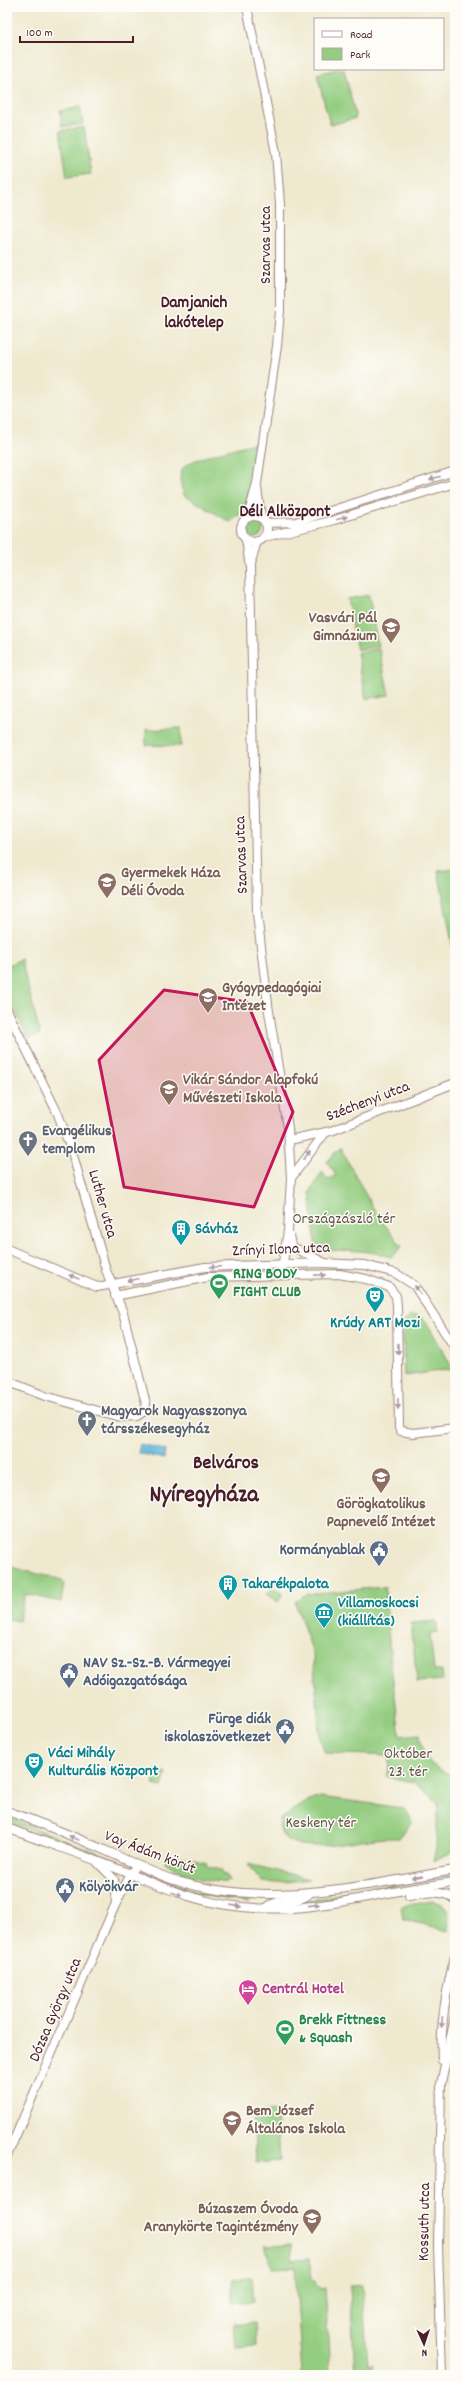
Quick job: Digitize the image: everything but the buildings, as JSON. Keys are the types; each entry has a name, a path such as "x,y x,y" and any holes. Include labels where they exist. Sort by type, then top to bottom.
{"street":[{"name":"Szarvas utca","path":"247,7 276,153 280,204 280,311 257,484 248,517"},
{"path":"455,471 296,522 263,520 248,517 241,527 246,539 260,539 352,515 455,483"},
{"name":"Szarvas utca","path":"257,484 263,520"},
{"path":"260,539 267,529 263,520"},
{"name":"Szarvas utca","path":"246,539 250,567 253,771 258,916 269,1012 285,1100 289,1140"},
{"name":"Szarvas utca","path":"250,567 260,539"},
{"name":"Luther utca","path":"7,1010 58,1114 72,1152 114,1296 123,1313 145,1395 146,1404 143,1412 132,1418 120,1417 45,1396 7,1381"},
{"name":"Széchenyi utca","path":"289,1140 325,1133 455,1083"},
{"path":"291,1178 325,1133"},
{"path":"289,1140 291,1178 288,1231 281,1275 339,1274 366,1279 389,1287 396,1296 398,1420 401,1430 413,1433 455,1428"},
{"path":"288,1231 291,1246 323,1262"},
{"name":"Zrínyi Ilona utca","path":"7,1249 97,1287 111,1286 155,1275 205,1268 323,1262 366,1265 395,1272 414,1285 455,1348"},
{"name":"Zrínyi Ilona utca","path":"114,1296 165,1284 208,1277 281,1275"},
{"name":"Vay Ádám körút","path":"7,1811 165,1877 207,1888 264,1895 310,1894 455,1870"},
{"name":"Vay Ádám körút","path":"7,1828 131,1874 169,1891 191,1898 242,1907 266,1908 314,1906 455,1882"},
{"path":"94,1860 114,1879 116,1904"},
{"name":"Dózsa György utca","path":"7,2156 116,1904 135,1864"},
{"path":"366,1897 386,1900 438,1892 448,1894 455,1900"},
{"path":"266,1908 278,1900 301,1900 310,1894"},
{"name":"Kossuth utca","path":"442,2375 438,2246 442,2069 441,2040 444,2001 455,1956"},
{"name":"Kossuth utca","path":"442,2069 455,2017"}],"highlighted area":[{"path":"164,990 247,1002 293,1112 254,1207 124,1187 99,1060"}],"green space":[{"path":"333,70 344,70 356,118 330,125 317,74"},
{"path":"80,107 83,124 62,127 60,111"},
{"path":"84,127 91,174 67,177 60,131"},
{"path":"258,442 246,510 230,522 184,495 180,477 184,467 207,456"},
{"path":"254,520 260,523 263,529 260,535 254,538 248,535 245,529 248,523"},
{"path":"369,595 378,646 357,650 347,599"},
{"path":"379,648 389,695 366,699 357,653"},
{"path":"181,728 181,746 146,745 146,730"},
{"path":"455,869 455,958 438,871"},
{"path":"21,959 40,1034 28,1039 7,994 7,966"},
{"name":"Országzászló tér","path":"340,1147 374,1210 402,1247 391,1257 363,1251 316,1251 310,1192 322,1172 328,1180 336,1175 327,1162"},
{"path":"410,1316 418,1316 426,1321 453,1369 404,1376 403,1323"},
{"path":"7,1566 62,1580 64,1584 61,1602 25,1594 19,1621 7,1619"},
{"name":"Október 23. tér","path":"385,1587 391,1666 400,1736 420,1734 423,1750 429,1761 439,1769 455,1776 455,1851 433,1861 436,1849 438,1802 413,1782 388,1777 389,1756 325,1753 320,1740 313,1653 295,1602 306,1594"},
{"path":"273,1589 283,1593 278,1602 266,1594"},
{"path":"436,1621 438,1632 430,1633 434,1671 442,1671 443,1680 417,1682 411,1623"},
{"path":"156,1770 166,1773 162,1787 153,1785"},
{"name":"Keskeny tér","path":"320,1797 403,1808 408,1813 412,1822 399,1838 313,1846 299,1844 288,1840 281,1832 280,1819 305,1803"},
{"path":"12,1819 119,1861 119,1862 11,1823"},
{"path":"177,1856 207,1863 206,1866 221,1870 223,1875 226,1875 230,1880 205,1880 187,1874 165,1862 166,1858 175,1861"},
{"path":"248,1864 310,1879 279,1883 262,1882"},
{"path":"454,1874 315,1902 296,1903 363,1889"},
{"path":"147,1876 197,1892 230,1898 249,1898 249,1903 197,1894"},
{"path":"433,1901 442,1903 449,1913 448,1931 403,1919 401,1906"},
{"path":"455,1975 455,1994 448,2014 446,2012"},
{"path":"277,2111 280,2161 256,2163 253,2113"},
{"path":"291,2245 293,2260 309,2259 312,2278 320,2288 325,2287 330,2375 302,2375 295,2267 272,2268 265,2246"},
{"path":"252,2278 254,2301 233,2303 232,2279"},
{"path":"362,2285 368,2365 373,2364 371,2371 366,2374 355,2375 350,2286"},
{"path":"255,2323 256,2347 236,2348 234,2324"}],"water":[{"path":"140,1444 165,1450 164,1459 138,1453"}],"place":[{"name":"Vasvári Pál Gimnázium","path":"391,644"},
{"name":"Gyermekek Háza Déli Óvoda","path":"107,899"},
{"name":"Gyógypedagógiai Intézet","path":"208,1014"},
{"name":"Vikár Sándor Alapfokú Művészeti Iskola","path":"169,1106"},
{"name":"Evangélikus templom","path":"28,1157"},
{"name":"Sávház","path":"181,1246"},
{"name":"RING BODY FIGHT CLUB","path":"219,1300"},
{"name":"Krúdy ART Mozi","path":"375,1313"},
{"name":"Magyarok Nagyasszonya társszékesegyház","path":"87,1437"},
{"name":"Görögkatolikus Papnevelő Intézet","path":"381,1494"},
{"name":"Kormányablak","path":"379,1567"},
{"name":"Takarékpalota","path":"228,1601"},
{"name":"Villamoskocsi (kiállítás)","path":"324,1629"},
{"name":"NAV Sz.-Sz.-B. Vármegyei Adóigazgatósága","path":"69,1689"},
{"name":"Fürge diák iskolaszövetkezet","path":"285,1745"},
{"name":"Váci Mihály Kulturális Központ","path":"34,1779"},
{"name":"Kölyökvár","path":"65,1904"},
{"name":"Centrál Hotel","path":"248,2006"},
{"name":"Brekk Fittness & Squash","path":"285,2046"},
{"name":"Bem József Általános Iskola","path":"232,2137"},
{"name":"Búzaszem Óvoda Aranykörte Tagintézmény","path":"312,2235"}],"district":[{"name":"Damjanich lakótelep","path":"194,314"},
{"name":"Déli Alközpont","path":"285,513"},
{"name":"Belváros","path":"226,1464"},
{"name":"Nyíregyháza","path":"204,1496"}]}
